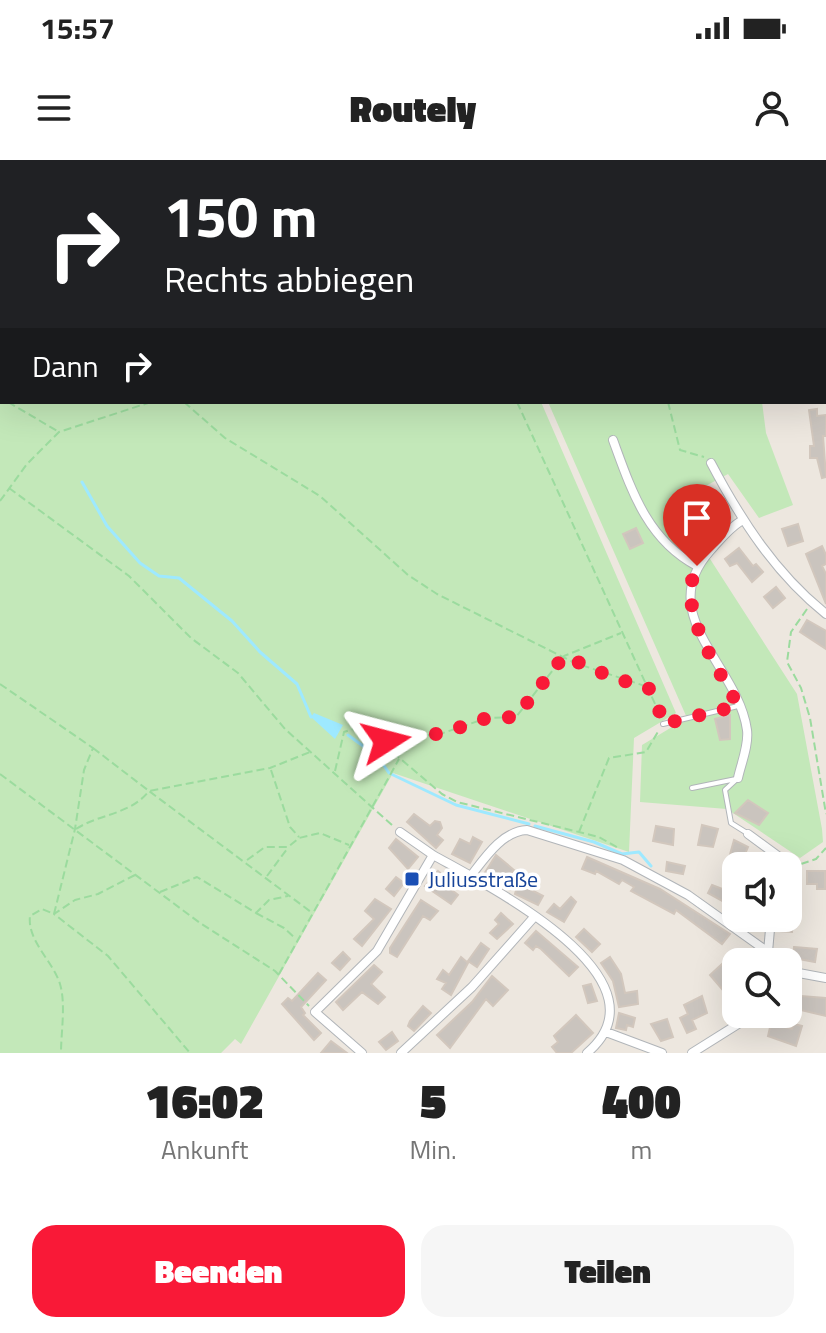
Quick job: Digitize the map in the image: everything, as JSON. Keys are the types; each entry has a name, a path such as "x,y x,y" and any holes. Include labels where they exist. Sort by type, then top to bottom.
{"street":[{"path":"613,440 650,526 672,550 697,566"},
{"path":"711,463 741,521 775,564 826,614"},
{"path":"738,778 747,729 690,606 689,585 697,566 729,529 741,521"},
{"path":"470,877 499,843 518,830 595,850 634,866 688,895 762,948"},
{"path":"400,832 535,916 571,945 604,982 609,1002 606,1032 587,1053"},
{"path":"748,834 773,852"},
{"path":"362,1053 315,1012 377,951 433,855"},
{"path":"401,1053 472,987 535,916"},
{"path":"802,974 826,978"},
{"path":"692,1053 732,1028"},
{"path":"606,1032 662,1053"}],"lane":[{"path":"663,724 738,706"},
{"path":"692,788 738,778"},
{"path":"738,778 725,790 731,823 748,834"}],"path":[{"path":"11,404 59,432"},
{"path":"0,501 59,432 145,404"},
{"path":"186,404 225,438 320,496 408,575 437,594 616,679 648,687"},
{"path":"518,404 657,703 663,724 646,752 609,758 579,832"},
{"path":"668,404 680,450 700,453 711,463"},
{"path":"9,488 129,576 191,638 238,673 285,729 400,832"},
{"path":"812,601 791,632 787,662 801,688 810,718 826,814"},
{"path":"390,750 386,741 443,733 487,718 516,717 564,656 622,633"},
{"path":"0,684 93,748 311,912"},
{"path":"335,772 341,738 348,729 390,750 442,794 457,802 579,832 615,845 632,859 634,866"},
{"path":"54,914 75,829 79,793 93,748"},
{"path":"75,829 89,821 119,813 149,791 270,768 312,751"},
{"path":"278,975 399,758"},
{"path":"270,768 290,827 299,838"},
{"path":"0,774 159,892 278,975 315,1012"},
{"path":"266,877 288,847 299,838 320,833 349,845"},
{"path":"246,861 265,847 288,847"},
{"path":"802,864 816,859 826,848"},
{"path":"54,914 75,900 98,894 136,874"},
{"path":"159,892 197,877 284,928 297,940"},
{"path":"256,913 269,900 290,895"},
{"path":"61,1053 61,989 54,968 29,925 30,916 42,909 54,914 108,956 190,1053"}],"green space":[{"path":"0,404 542,404 676,713 634,738 629,852 393,773 241,1044 235,1039 221,1053 0,1053"},
{"path":"549,404 762,404 766,433 793,505 759,518 728,474 674,503 797,694 823,842 802,857 802,852 791,852 727,809 640,802 642,745 687,718"}],"water":[{"path":"314,713 343,725 335,739 311,717"}],"building":[{"path":"817,409 817,416 826,415 826,436 823,436 826,477 822,478 817,458 810,458 810,446 814,446 809,410"},
{"path":"715,491 722,508 702,517 694,504"},
{"path":"798,524 803,541 788,546 782,529"},
{"path":"636,528 643,543 630,549 623,534"},
{"path":"822,546 826,555 826,564 822,566 826,574 826,604 806,554"},
{"path":"739,548 753,566 756,564 763,572 752,582 737,563 730,566 725,559"},
{"path":"776,587 785,598 773,608 764,597"},
{"path":"807,620 826,631 826,649 800,632"},
{"path":"730,715 730,739 720,740 715,719"},
{"path":"748,800 768,813 759,825 735,813"},
{"path":"414,814 430,826 435,821 440,822 442,828 437,835 443,840 436,848 407,822"},
{"path":"702,825 718,829 713,847 698,845"},
{"path":"656,826 674,829 673,845 653,841"},
{"path":"473,837 482,842 470,863 452,854 460,839 470,844"},
{"path":"396,839 418,857 408,869 389,848"},
{"path":"734,840 748,847 746,852 731,852"},
{"path":"496,855 514,870 501,883 484,874"},
{"path":"587,857 660,889 722,929 722,932 730,934 722,944 676,910 674,914 631,891 634,887 622,880 619,884 596,871 595,874 582,869"},
{"path":"667,862 685,866 683,874 666,871"},
{"path":"438,871 446,878 442,882 458,895 451,904 425,886"},
{"path":"807,871 825,871 825,889 817,889 817,884 807,884"},
{"path":"396,877 404,883 394,896 386,889"},
{"path":"518,883 543,896 538,905 515,894"},
{"path":"712,885 722,889 722,901 708,893"},
{"path":"571,897 576,902 564,922 547,912 554,904 560,909"},
{"path":"375,899 391,909 362,946 354,939 374,919 365,911"},
{"path":"421,900 438,911 430,920 423,916 397,957 390,953 390,948"},
{"path":"501,913 513,924 497,939 490,933 499,924 495,920"},
{"path":"584,929 600,944 592,952 576,937"},
{"path":"536,931 578,967 569,976 541,949 536,946 533,950 525,943"},
{"path":"481,943 489,949 477,967 468,961"},
{"path":"794,947 817,949 815,962 802,960 802,948"},
{"path":"343,952 350,959 340,970 332,963"},
{"path":"461,957 468,963 451,995 442,989 446,983 437,979 443,970 449,975"},
{"path":"610,957 621,974 625,993 637,991 638,1004 619,1007 613,981 601,963"},
{"path":"722,964 722,989 710,975"},
{"path":"374,965 382,972 371,984 385,997 378,1004 362,992 343,1010 336,1002"},
{"path":"318,973 326,980 301,1007 305,1013 303,1015 321,1033 314,1040 282,1004 288,998 292,1001"},
{"path":"492,976 508,990 493,1006 486,999 450,1048 437,1035 472,1002"},
{"path":"591,984 597,1001 588,1003 583,986"},
{"path":"702,996 707,1013 692,1020 696,1029 687,1033 680,1018 688,1014 684,1005"},
{"path":"802,996 826,998 826,1016 802,1010"},
{"path":"423,1006 431,1013 414,1031 408,1026"},
{"path":"619,1013 635,1018 633,1027 627,1025 626,1030 616,1028"},
{"path":"576,1015 593,1033 571,1053 557,1053 552,1047 558,1042 554,1036"},
{"path":"667,1019 673,1037 661,1041 651,1024"},
{"path":"770,1028 801,1028 796,1046 768,1036"},
{"path":"392,1032 398,1041 386,1050 379,1042"},
{"path":"331,1041 347,1053 321,1053"}],"waterway":[{"path":"82,482 107,526 140,563 159,576 179,578 232,621 260,652 297,684 311,717"},
{"path":"348,735 378,757 389,773 456,805 529,824"},
{"path":"535,826 594,842 622,854 639,852 651,866"}],"place":[{"name":"Juliusstraße","path":"412,879"}],"route":[{"path":"386,741 443,733 487,718 516,717 564,656 616,679 648,687 663,724 738,706 690,606 689,585 697,566"}]}
